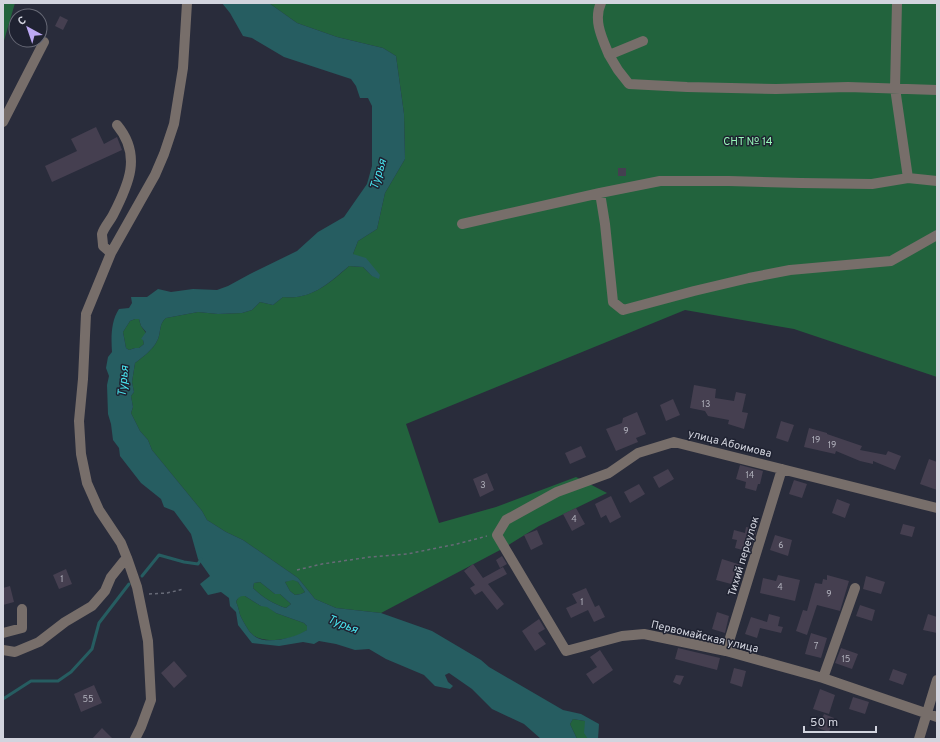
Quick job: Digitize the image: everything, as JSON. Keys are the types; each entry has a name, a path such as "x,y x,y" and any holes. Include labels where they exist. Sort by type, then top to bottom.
{"street":[{"path":"135,739 151,700 148,641 139,595 128,558 121,543 99,510 87,483 81,447 79,421 83,379 86,314 111,253 156,175 174,124 183,68 186,3"},
{"path":"601,3 597,10 599,29 609,55 629,84 687,88 895,88 937,90"},
{"path":"896,3 895,88 908,178"},
{"path":"609,55 643,41"},
{"path":"3,122 41,48"},
{"path":"111,253 103,246 102,234 119,203 131,170 130,150 128,143 117,125"},
{"path":"462,224 660,181 872,184 908,178 937,181"},
{"path":"600,193 605,224 613,302 623,310 701,289 790,270 891,262 937,235"},
{"name":"улица Абоимова","path":"497,535 506,520 557,492 609,473 638,453 674,442 937,508"},
{"name":"Тихий переулок","path":"726,651 782,468"},
{"name":"Первомайская улица","path":"497,535 566,651 622,636 644,634 726,651 823,678 937,717"},
{"path":"3,650 15,652 39,642 65,622 92,606 105,591 111,577 122,562 128,558"},
{"path":"823,678 855,588"},
{"path":"3,633 22,628 22,609"},
{"path":"919,739 937,680"}],"path":[{"path":"297,570 322,564 370,557 407,554 497,535"},
{"path":"139,595 154,593 167,594 184,589"}],"green space":[{"path":"3,3 15,3 14,8 8,8 8,27 3,44"},
{"name":"СНТ № 14","path":"269,3 937,3 937,377 794,329 685,310 406,424 439,523 496,507 576,477 607,493 539,526 502,549 381,613 336,608 315,599 298,578 243,540 226,532 207,520 202,511 152,450 148,440 140,431 131,413 133,407 131,396 134,392 132,382 135,363 154,346 158,339 162,322 166,318 198,312 218,314 242,313 252,310 260,302 273,305 283,297 302,296 319,289 349,266 363,267 372,276 353,254 358,241 377,229 385,193 405,159 404,114 396,56 383,48 337,37 297,23"},
{"path":"139,319 141,326 146,333 143,340 144,344 139,348 129,350 126,348 123,332 130,321"},
{"path":"293,579 298,582 305,592 295,595 290,591 285,582"},
{"path":"260,582 275,594 280,594 291,604 286,608 264,597 253,588 254,583"},
{"path":"240,596 245,596 261,606 267,606 276,613 304,623 307,626 307,630 297,636 279,640 260,639 250,632 240,615 236,602"},
{"path":"573,719 585,721 588,739 577,739 570,724"}],"water":[{"name":"Турья","path":"222,3 269,3 297,23 337,37 383,48 396,56 404,114 405,159 385,193 377,229 358,241 353,254 366,258 380,275 379,279 372,276 363,267 349,266 319,289 303,296 283,297 273,305 260,302 252,310 242,313 218,314 198,312 166,318 162,322 158,339 154,346 135,363 132,382 134,392 131,396 133,407 131,413 140,431 148,440 152,450 202,511 207,520 226,532 243,540 298,578 315,599 336,608 381,613 432,631 481,660 489,667 563,710 581,714 599,724 598,739 588,739 584,733 585,721 573,719 570,724 577,739 541,739 524,724 492,709 472,689 449,673 445,675 448,682 453,686 450,689 435,686 424,675 386,659 369,649 355,650 336,644 319,641 314,644 303,642 279,646 252,643 238,625 236,612 230,606 229,598 221,592 208,595 200,584 210,576 198,559 191,534 174,511 164,507 161,499 141,483 120,456 119,448 113,440 108,414 107,385 109,376 106,368 108,357 112,352 114,319 119,309 129,308 132,303 131,297 147,297 158,289 171,292 193,289 217,290 228,286 297,251 318,232 344,217 367,184 372,166 372,106 368,98 360,98 356,86 351,79 284,57 252,38 243,36 230,13","holes":["139,319 141,326 146,332 141,339 143,340 144,344 139,348 129,350 126,348 123,332 130,321","293,580 298,582 305,592 295,595 290,591 285,582","260,582 275,594 280,594 291,604 286,608 272,602 253,588 254,583","245,596 276,613 304,623 307,626 307,630 295,636 279,640 263,640 256,637 250,632 240,615 236,602 240,597"]}],"building":[{"path":"60,16 68,20 63,30 55,26"},
{"path":"96,127 104,144 117,137 122,150 52,182 45,166 77,151 71,139"},
{"path":"618,168 626,168 626,176 618,176"},
{"path":"694,385 716,389 715,398 734,401 736,392 746,394 742,412 748,413 744,429 728,424 729,420 708,416 705,411 690,408"},
{"path":"673,399 680,415 666,421 660,405"},
{"path":"637,412 646,434 636,438 638,442 616,451 606,429 622,423 623,418"},
{"path":"781,421 794,425 788,442 776,438"},
{"path":"809,428 862,446 860,450 886,455 888,451 901,456 895,470 873,461 873,464 860,461 836,451 835,454 804,447"},
{"path":"581,446 586,457 570,464 565,453"},
{"path":"929,459 937,462 937,490 920,484"},
{"path":"740,465 763,471 760,484 758,484 756,491 745,488 746,482 736,479"},
{"path":"668,469 674,479 659,488 653,477"},
{"path":"487,473 494,490 480,497 473,479"},
{"path":"794,480 807,484 802,498 789,494"},
{"path":"639,484 645,494 630,503 624,492"},
{"path":"611,496 621,517 610,523 606,515 601,518 595,504"},
{"path":"837,499 850,504 845,518 832,513"},
{"path":"576,508 585,524 572,531 563,514"},
{"path":"903,524 915,527 912,537 900,534"},
{"path":"746,527 757,529 750,552 735,548 737,540 732,539 734,530 745,533"},
{"path":"537,530 543,544 531,550 524,535"},
{"path":"775,535 792,540 788,556 770,550"},
{"path":"502,556 507,564 500,568 496,560"},
{"path":"722,559 741,565 735,585 716,580"},
{"path":"473,564 483,578 503,567 507,574 488,584 504,604 497,610 482,591 475,595 470,588 475,585 464,571"},
{"path":"66,569 72,584 59,589 53,575"},
{"path":"778,575 800,580 795,601 760,593 763,578 776,581"},
{"path":"827,575 849,581 840,611 817,605 807,635 796,631 803,610 807,611 815,583 822,584 823,579 827,580"},
{"path":"866,576 885,582 881,594 863,589"},
{"path":"10,586 14,602 3,605 3,588"},
{"path":"586,588 595,607 599,605 605,617 594,622 588,610 571,618 566,608 577,603 572,594"},
{"path":"860,605 875,610 872,621 856,616"},
{"path":"717,612 729,616 725,633 712,629"},
{"path":"769,614 780,617 778,626 783,627 781,633 760,628 757,638 745,634 751,617 767,622"},
{"path":"928,614 937,617 937,633 923,630"},
{"path":"539,619 545,629 538,633 546,644 535,651 522,631"},
{"path":"811,633 827,638 821,658 805,654"},
{"path":"678,648 720,658 717,670 675,659"},
{"path":"841,648 858,654 852,669 835,663"},
{"path":"600,650 613,670 593,684 586,674 597,667 590,657"},
{"path":"174,661 187,676 174,688 161,673"},
{"path":"734,668 746,671 742,687 730,683"},
{"path":"893,669 907,674 903,685 889,680"},
{"path":"676,675 684,676 680,685 673,682"},
{"path":"94,685 102,703 81,712 74,694"},
{"path":"820,689 835,695 829,714 813,709"},
{"path":"853,697 869,702 865,714 849,709"},
{"path":"824,714 834,718 829,732 818,728"},
{"path":"102,728 113,739 92,739"}],"waterway":[{"path":"142,576 159,555 198,564 201,559"},
{"path":"3,699 31,681 58,681 71,672 92,649 99,623 129,584"}]}
